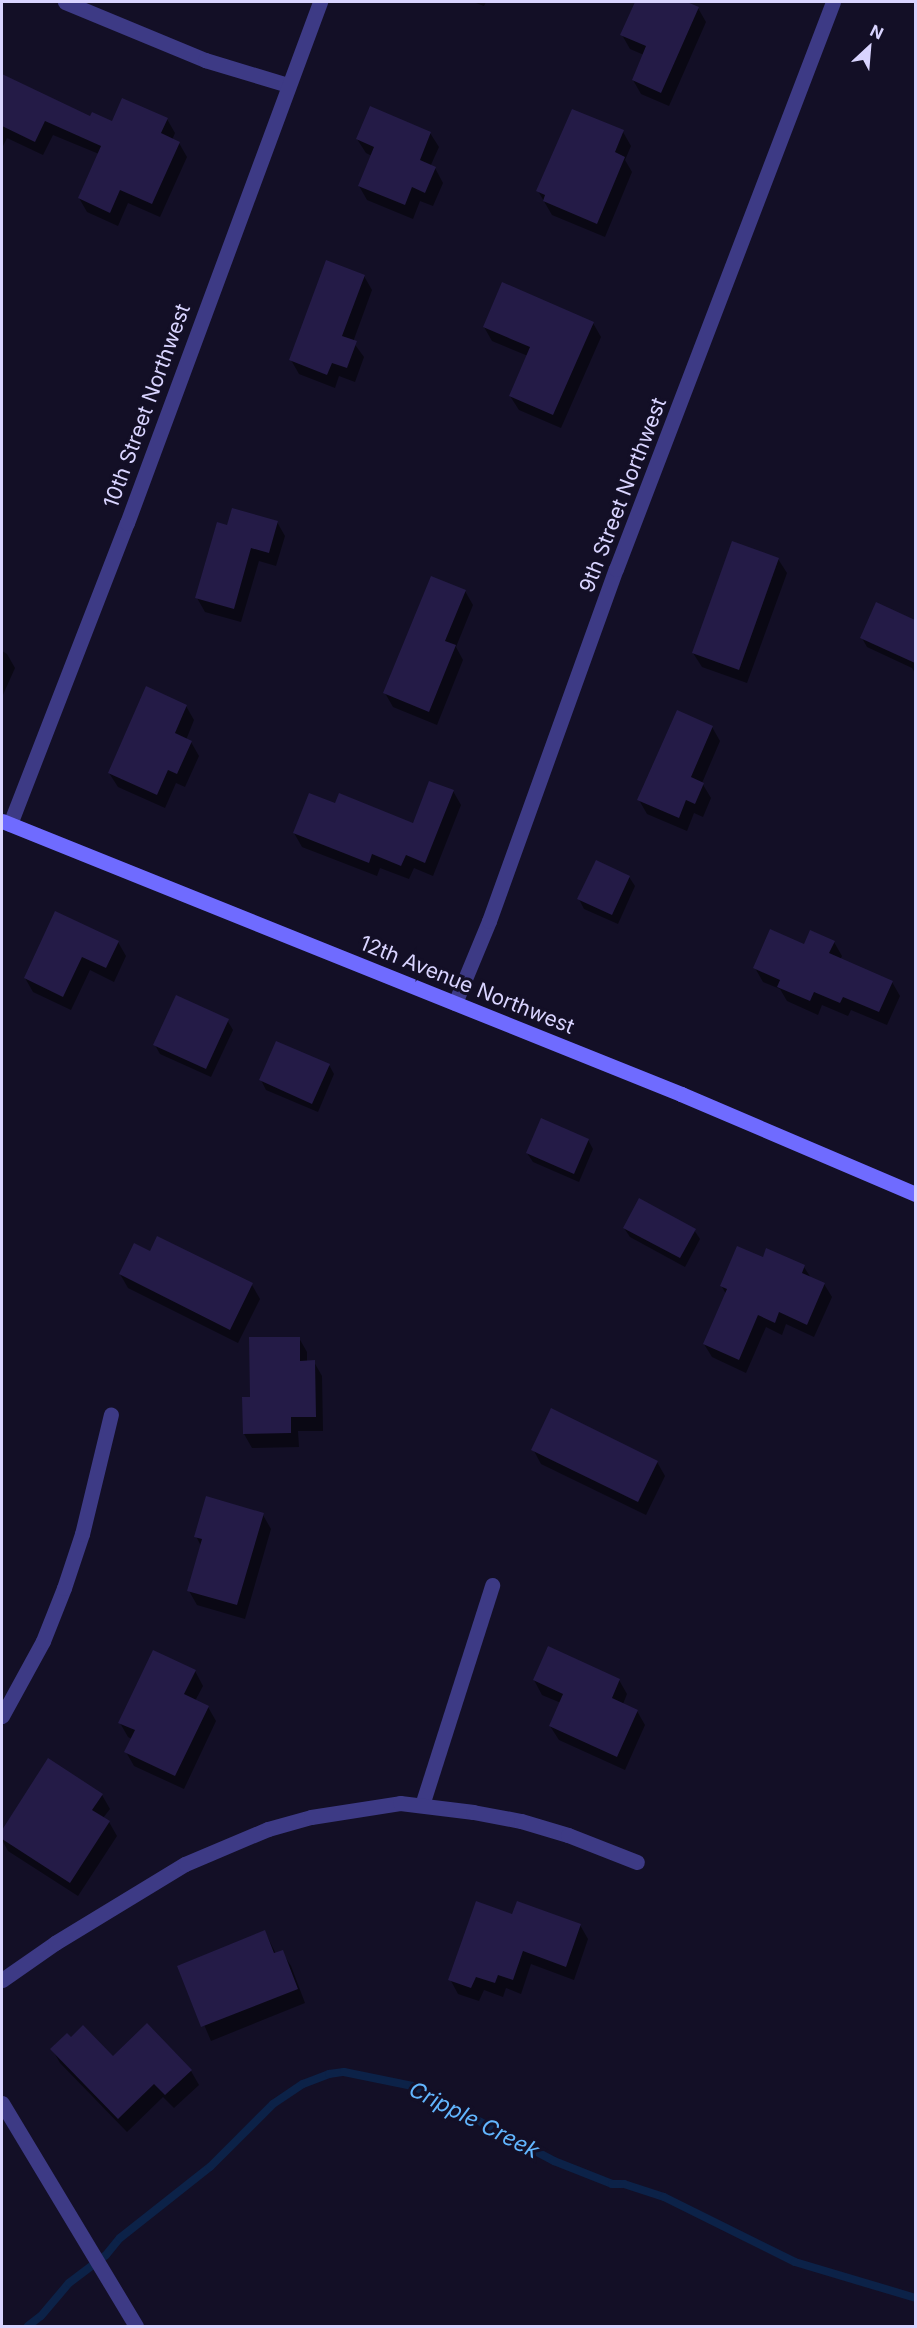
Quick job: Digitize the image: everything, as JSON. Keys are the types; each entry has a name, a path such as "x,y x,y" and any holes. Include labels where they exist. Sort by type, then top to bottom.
{"main road":[{"name":"12th Avenue Northwest","path":"6,823 681,1094 915,1194"}],"street":[{"path":"65,2 205,60 288,85"},
{"name":"10th Street Northwest","path":"6,823 127,523 320,2"},
{"name":"9th Street Northwest","path":"455,1004 489,921 616,569 833,2"},
{"path":"2,1716 43,1641 64,1588 82,1533 111,1414"},
{"path":"422,1805 492,1585"},
{"path":"2,1980 55,1943 205,1854 268,1829 311,1817 400,1803 422,1805 521,1821 568,1835 637,1862"},
{"path":"2,2103 136,2326"}],"building":[{"path":"635,2 687,2 699,7 661,93 632,80 646,46 620,35"},
{"path":"2,74 90,116 92,112 112,121 122,98 168,118 161,133 180,142 152,204 120,190 110,213 78,198 101,146 45,121 35,142 2,126"},
{"path":"370,106 431,132 420,160 436,167 425,193 412,187 405,205 358,186 374,147 356,139"},
{"path":"572,109 624,130 615,152 625,157 597,224 543,201 545,195 536,191"},
{"path":"326,260 365,275 342,336 357,341 347,368 332,363 327,375 289,360"},
{"path":"502,282 594,322 553,415 509,396 530,347 483,327"},
{"path":"232,508 278,521 269,553 251,548 234,609 195,598 217,522 227,525"},
{"path":"732,541 779,558 739,670 692,653"},
{"path":"431,576 466,590 445,641 456,645 429,712 383,693"},
{"path":"876,602 915,620 915,663 860,638"},
{"path":"146,686 187,705 175,733 192,741 177,774 168,770 157,795 108,773"},
{"path":"677,710 713,726 691,777 704,783 695,804 686,800 679,818 637,800"},
{"path":"429,781 454,790 425,863 406,855 401,866 372,854 369,863 293,833 309,793 335,803 339,793 413,823"},
{"path":"596,860 630,876 612,915 577,899"},
{"path":"55,911 119,941 106,968 82,957 63,997 24,978"},
{"path":"770,929 804,944 810,930 835,941 829,953 893,981 879,1012 843,997 840,1003 814,992 810,1001 777,987 780,980 753,968"},
{"path":"176,995 229,1019 206,1069 153,1045"},
{"path":"276,1041 330,1064 312,1104 259,1080"},
{"path":"541,1118 589,1139 574,1174 526,1153"},
{"path":"639,1198 696,1229 680,1258 623,1228"},
{"path":"157,1236 253,1283 230,1330 119,1274 134,1243 150,1251"},
{"path":"737,1246 763,1257 766,1248 805,1265 802,1273 825,1283 807,1325 779,1312 775,1323 758,1315 739,1360 703,1344 727,1289 720,1286"},
{"path":"249,1337 300,1337 300,1361 315,1360 316,1417 291,1417 291,1433 243,1434 242,1397 250,1397"},
{"path":"551,1408 658,1461 638,1502 531,1450"},
{"path":"206,1496 264,1513 237,1605 187,1591 202,1539 194,1537"},
{"path":"548,1646 620,1679 612,1698 638,1710 617,1757 549,1726 563,1694 533,1680"},
{"path":"153,1650 196,1670 184,1694 209,1706 175,1776 124,1752 135,1730 118,1723"},
{"path":"48,1758 103,1794 92,1810 110,1821 70,1883 2,1839 2,1830"},
{"path":"476,1901 512,1914 517,1901 581,1924 566,1967 523,1951 513,1980 498,1975 495,1983 476,1977 471,1988 448,1980"},
{"path":"265,1930 274,1953 283,1950 298,1989 201,2027 177,1966"},
{"path":"147,2023 192,2070 165,2095 154,2084 118,2119 50,2049 67,2033 71,2037 83,2025 113,2056"}],"waterway":[{"name":"Cripple Creek","path":"28,2326 41,2316 69,2283 106,2255 120,2238 210,2167 273,2104 303,2084 329,2074 344,2072 413,2086 554,2161 612,2184 624,2184 664,2197 795,2262 916,2298"}]}
